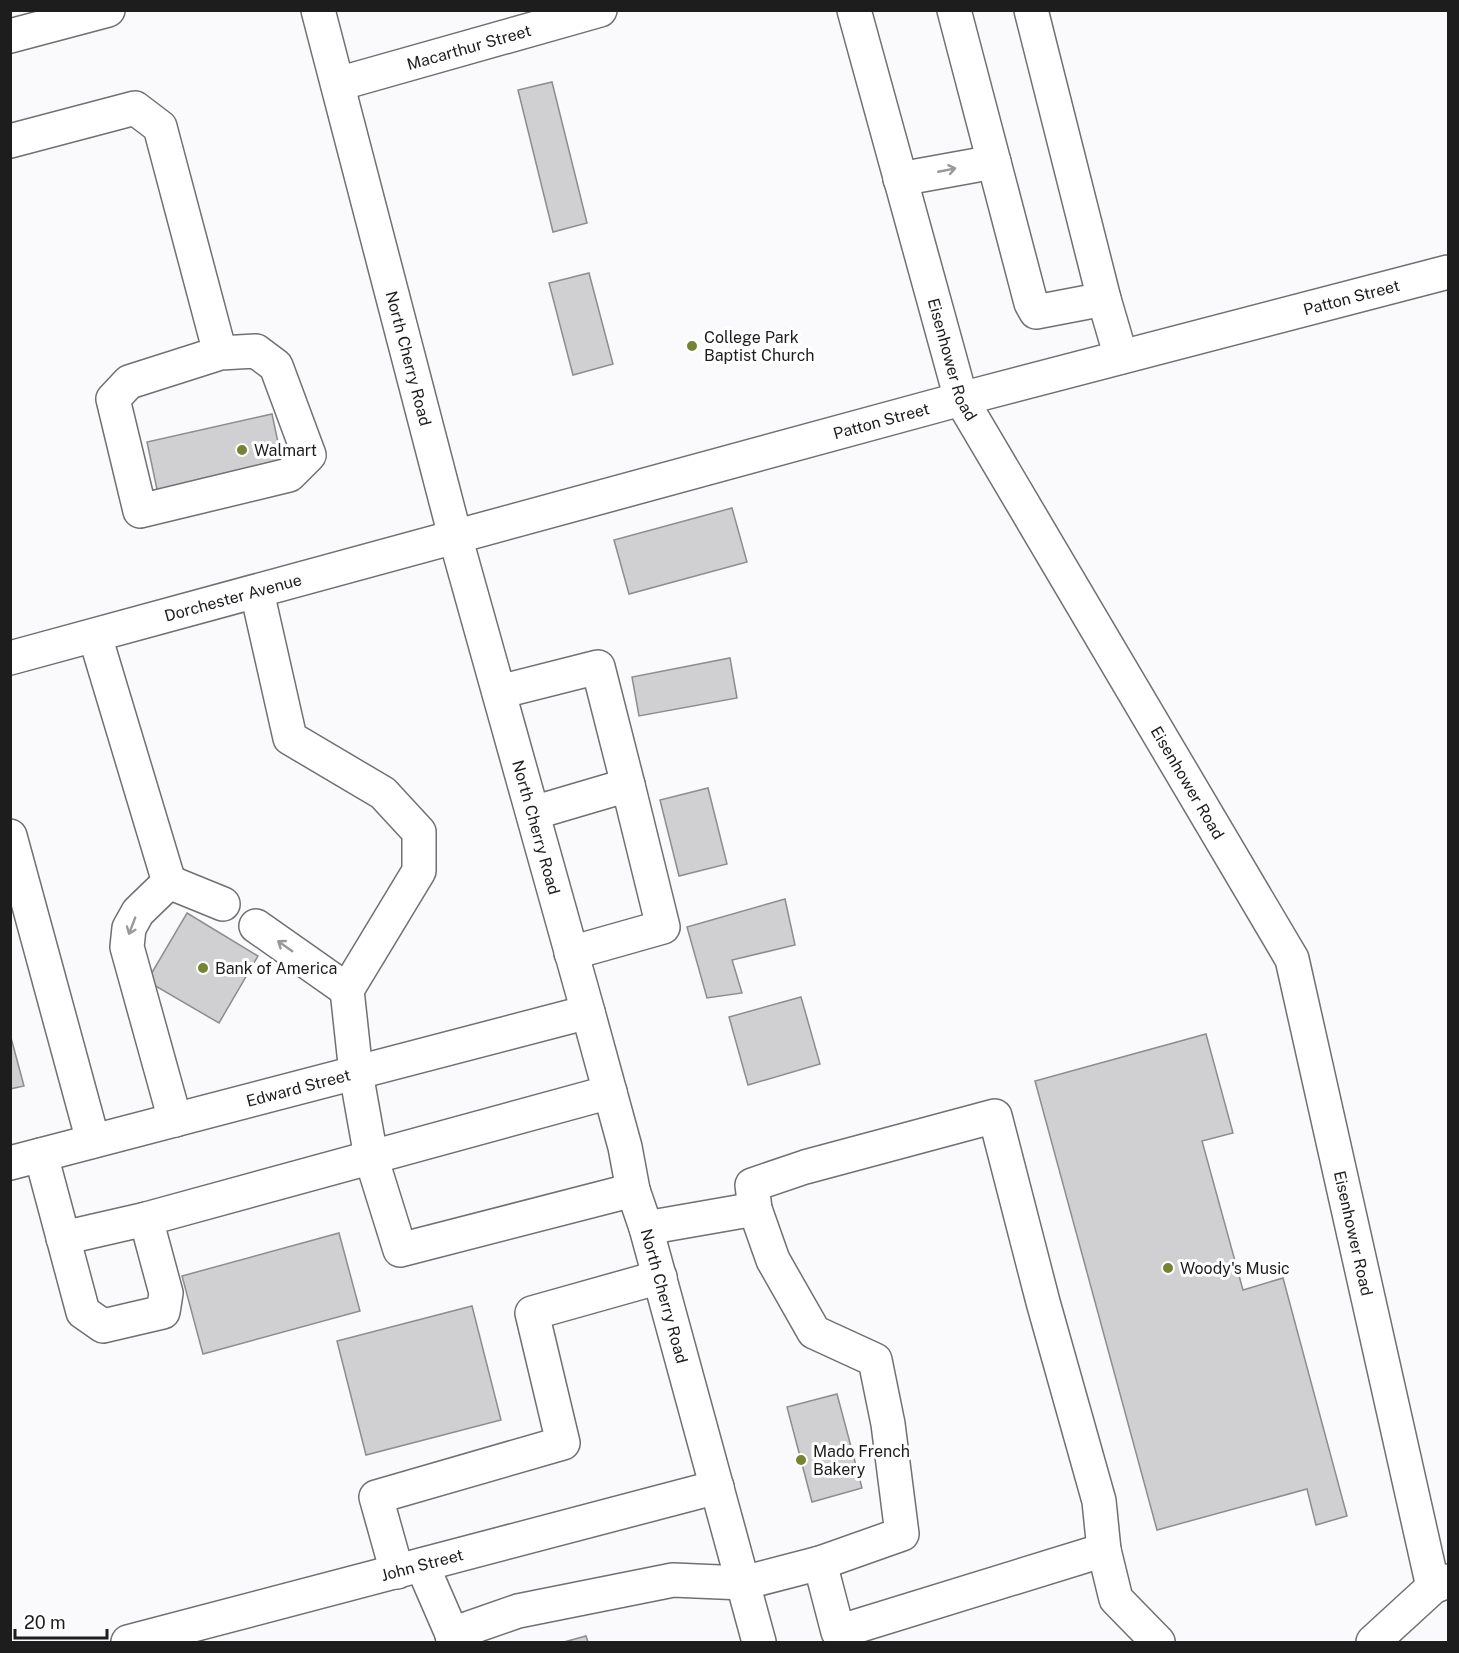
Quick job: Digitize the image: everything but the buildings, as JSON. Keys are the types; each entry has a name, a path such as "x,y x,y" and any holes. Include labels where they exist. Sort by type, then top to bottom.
{"street":[{"name":"North Cherry Road","path":"318,10 455,536 588,1012 624,1147 633,1190 660,1277 759,1642"},
{"name":"Macarthur Street","path":"338,84 600,10"},
{"name":"Eisenhower Road","path":"854,10 962,399 1292,959 1441,1584"},
{"path":"954,10 1031,303 1036,312 1104,299"},
{"path":"1031,10 1104,299 1121,357"},
{"path":"10,36 102,11"},
{"path":"10,141 135,108 160,127 220,353"},
{"path":"900,179 994,162"},
{"name":"Patton Street","path":"455,536 962,399 1449,272"},
{"path":"256,351 276,366 309,455 289,475 140,511 113,399 129,382 220,353 256,351"},
{"name":"Dorchester Avenue","path":"10,658 455,536"},
{"path":"257,592 290,738 383,793 418,832 419,872 347,990 356,1073 371,1157 400,1250 633,1190"},
{"path":"95,636 169,882"},
{"path":"499,692 598,667 663,927 571,953"},
{"path":"533,813 628,785"},
{"path":"10,836 93,1141"},
{"path":"169,882 223,904"},
{"path":"169,882 138,912 129,928 127,947 175,1120"},
{"path":"256,926 347,990"},
{"name":"Edward Street","path":"26,1159 588,1012"},
{"path":"63,1238 146,1219 609,1092"},
{"path":"660,1277 532,1313 562,1443 376,1497 409,1568 452,1638 518,1611 673,1580 743,1583 820,1563 902,1534 888,1424 875,1360 814,1332 773,1260 755,1209 752,1185 816,1164 995,1116 1043,1302 1099,1501 1104,1550 1116,1599 1158,1642"},
{"path":"26,1159 63,1238 83,1312 103,1326 163,1312 166,1293 146,1219"},
{"path":"646,1228 755,1209"},
{"name":"John Street","path":"128,1642 717,1488"},
{"path":"820,1563 838,1632 1104,1550"},
{"path":"1373,1642 1441,1584"}],"place":[{"name":"College Park Baptist Church","path":"692,346"},
{"name":"Walmart","path":"242,450"},
{"name":"Bank of America","path":"203,968"},
{"name":"Woody's Music","path":"1168,1268"},
{"name":"Mado French Bakery","path":"801,1460"}]}
